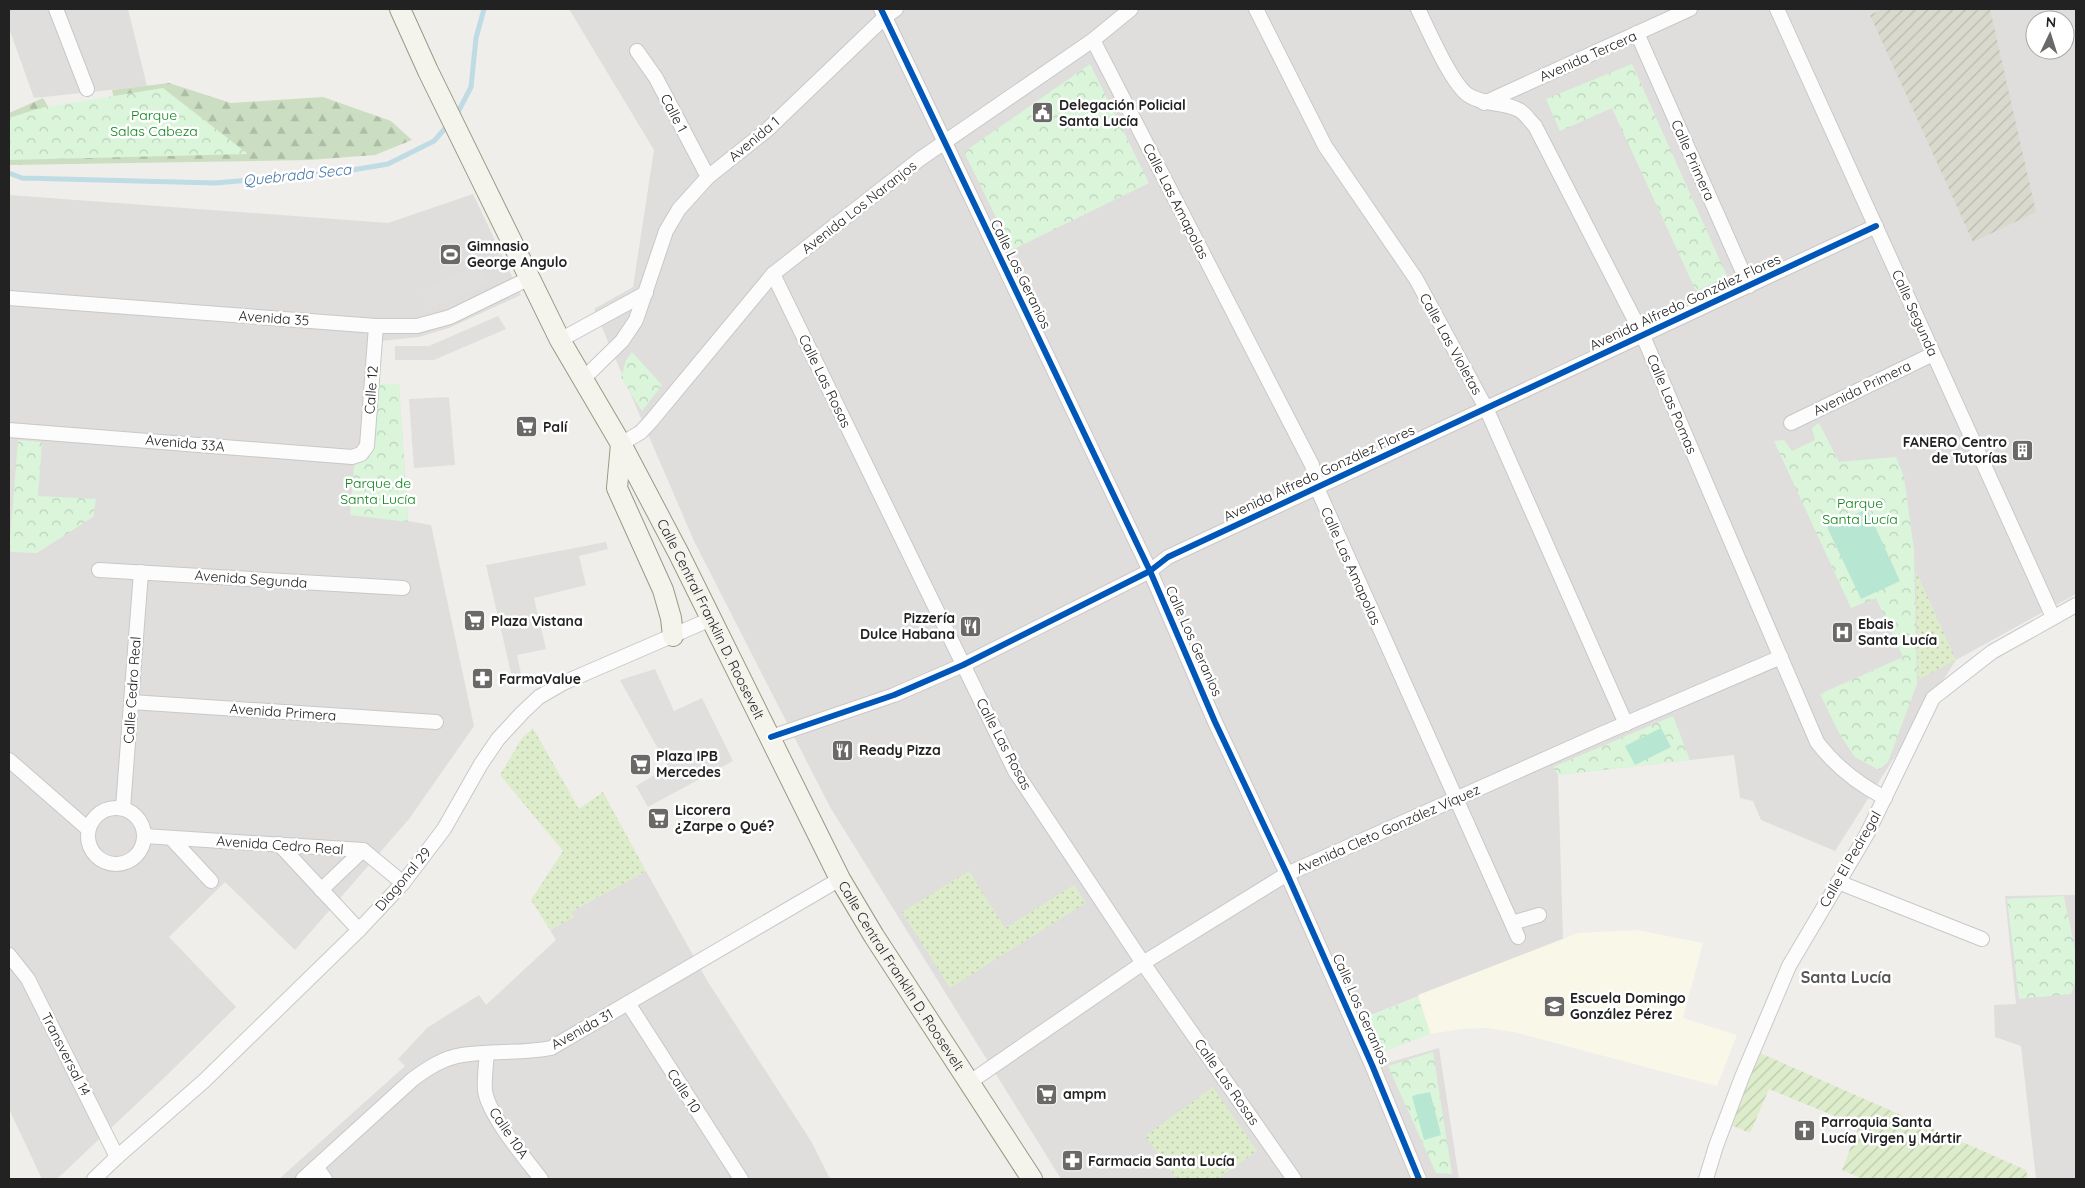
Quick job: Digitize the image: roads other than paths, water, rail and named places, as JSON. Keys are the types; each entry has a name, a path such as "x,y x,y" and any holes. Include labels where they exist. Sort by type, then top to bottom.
{"main road":[{"name":"Calle Central Franklin D. Roosevelt","path":"400,9 428,71 560,340 621,444 711,619 840,879 874,936 1032,1179"},
{"path":"621,444 617,488 663,590 671,618 673,636"}],"street":[{"path":"56,9 87,89"},
{"name":"Avenida Los Naranjos","path":"621,444 641,432 652,420 773,274 920,159 1093,40 1131,9"},
{"name":"Calle Las Violetas","path":"1256,9 1325,146 1416,279 1486,408 1626,724"},
{"name":"Calle Las Pomas","path":"1418,9 1454,79 1467,94 1484,103 1508,106 1520,110 1535,126 1642,336 1818,742 1834,763 1847,775 1885,798"},
{"name":"Avenida Tercera","path":"1484,103 1690,9"},
{"name":"Calle Segunda","path":"1777,9 2053,617"},
{"name":"Calle Los Geranios","path":"887,11 945,143 1150,571 1216,722 1287,874 1418,1175"},
{"name":"Avenida 1","path":"583,379 622,341 636,320 666,231 679,209 708,177 767,130 887,11"},
{"name":"Calle Primera","path":"1637,33 1749,286"},
{"name":"Calle Las Amapolas","path":"1093,40 1312,465 1317,488 1518,937"},
{"name":"Calle 1","path":"637,50 656,78 708,177"},
{"name":"Avenida Alfredo González Flores","path":"770,737 894,695 963,664 1150,571 1168,557 1876,226"},
{"name":"Calle Las Rosas","path":"773,274 1015,771 1143,963 1294,1179"},
{"name":"Avenida 35","path":"9,298 376,326 418,326 450,317 530,278"},
{"path":"560,340 646,293"},
{"name":"Calle 12","path":"361,454 367,446 376,326"},
{"name":"Avenida Primera","path":"1791,423 1933,354"},
{"name":"Avenida 33A","path":"9,430 352,457 361,454"},
{"name":"Avenida Segunda","path":"99,570 404,588"},
{"name":"Calle Cedro Real","path":"123,808 141,572"},
{"name":"Calle El Pedregal","path":"1706,1179 1716,1146 1742,1077 1788,966 1885,798 1933,698 1992,652 2076,604"},
{"name":"Diagonal 29","path":"103,1176 117,1157 204,1081 359,930 404,883 444,829 481,764 498,739 522,713 540,697 563,683 711,619"},
{"name":"Avenida Cleto González Víquez","path":"970,1082 1143,963 1287,874 1781,657"},
{"name":"Avenida Primera","path":"131,702 436,722"},
{"path":"9,760 88,829"},
{"path":"123,808 132,812 143,827 143,845 131,860 112,864 95,856 87,839 88,829 97,814 105,809 123,808"},
{"name":"Avenida Cedro Real","path":"144,836 363,850 404,883"},
{"path":"171,838 211,881"},
{"path":"279,844 359,930"},
{"path":"322,890 363,850"},
{"name":"Avenida 31","path":"304,1179 413,1079 431,1067 461,1055 532,1052 552,1048 840,879"},
{"path":"1838,882 1982,939"},
{"path":"1512,923 1538,915"},
{"name":"Transversal 14","path":"9,955 28,979 117,1157"},
{"name":"Calle 10","path":"628,1003 741,1179"},
{"name":"Calle 10A","path":"487,1053 485,1082 491,1110 541,1179"},
{"path":"316,1167 325,1179"}],"waterway":[{"name":"Quebrada Seca","path":"456,116 471,87 476,38 484,9"},
{"name":"Quebrada Seca","path":"9,173 22,178 215,183 334,173 388,164 434,141 449,124"}],"place":[{"name":"Delegación Policial Santa Lucía","path":"1043,113"},
{"name":"Gimnasio George Angulo","path":"451,254"},
{"name":"Palí","path":"527,427"},
{"name":"FANERO Centro de Tutorías","path":"2023,450"},
{"name":"Plaza Vistana","path":"475,621"},
{"name":"Pizzería Dulce Habana","path":"971,626"},
{"name":"Ebais Santa Lucía","path":"1842,632"},
{"name":"FarmaValue","path":"483,679"},
{"name":"Ready Pizza","path":"843,750"},
{"name":"Plaza IPB Mercedes","path":"640,764"},
{"name":"Licorera ¿Zarpe o Qué?","path":"659,818"},
{"name":"Escuela Domingo González Pérez","path":"1554,1006"},
{"name":"ampm","path":"1047,1094"},
{"name":"Parroquia Santa Lucía Virgen y Mártir","path":"1805,1130"},
{"name":"Farmacia Santa Lucía","path":"1072,1161"}],"district":[{"name":"Santa Lucía","path":"1846,977"}],"park label":[{"name":"Parque Salas Cabeza","path":"154,124"},
{"name":"Parque de Santa Lucía","path":"378,492"},
{"name":"Parque Santa Lucía","path":"1860,512"}]}
